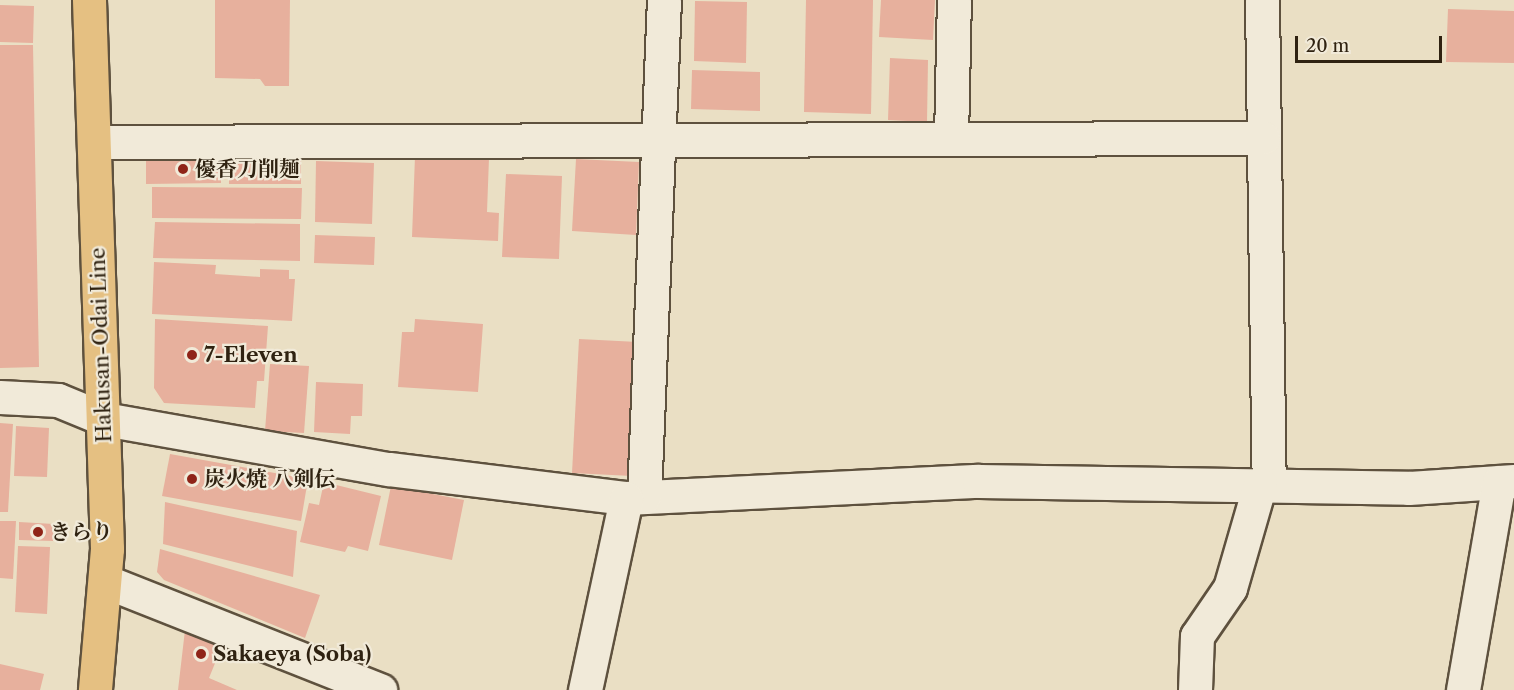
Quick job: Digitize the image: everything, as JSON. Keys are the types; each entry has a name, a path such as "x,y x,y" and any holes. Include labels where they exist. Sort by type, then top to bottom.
{"main road":[{"name":"Hakusan-Odai Line","path":"89,0 104,418 107,582 95,690"}],"street":[{"path":"585,690 635,497 658,143 664,0"},
{"path":"951,139 954,0"},
{"path":"1195,690 1197,636 1230,588 1264,484 1262,0"},
{"path":"94,142 658,143 1263,138"},
{"path":"0,397 58,400 104,418 389,469 635,497 978,481 1409,488 1506,481 1463,690"},
{"path":"107,582 380,690"}],"building":[{"path":"215,0 290,0 289,86 265,86 260,79 215,78"},
{"path":"806,0 873,0 871,114 804,112"},
{"path":"881,0 935,0 933,40 879,37"},
{"path":"695,1 747,2 746,63 694,61"},
{"path":"0,5 34,6 33,43 0,42"},
{"path":"1448,9 1514,11 1514,63 1446,62"},
{"path":"0,45 33,45 39,367 0,368"},
{"path":"890,58 928,60 927,122 888,120"},
{"path":"692,70 760,72 760,111 691,109"},
{"path":"229,151 301,152 301,184 229,184"},
{"name":"優香刀削麺","path":"146,155 221,155 221,183 146,184"},
{"path":"415,156 489,158 487,212 499,213 498,241 412,237"},
{"path":"576,159 639,162 636,235 572,231"},
{"path":"316,161 374,163 372,224 315,222"},
{"path":"506,174 562,176 559,259 502,257"},
{"path":"152,187 302,188 301,219 152,218"},
{"path":"155,222 300,224 300,261 153,258"},
{"path":"315,235 375,237 374,265 314,263"},
{"path":"154,262 216,265 215,274 260,277 260,269 289,270 289,279 295,279 292,321 152,314"},
{"path":"155,319 268,326 264,381 257,381 255,408 164,403 154,388"},
{"path":"415,319 483,324 478,392 398,387 402,332 414,332"},
{"path":"579,339 638,342 632,476 572,473"},
{"path":"270,364 309,366 304,433 265,431"},
{"path":"316,382 363,384 362,416 351,416 350,434 314,432"},
{"path":"0,423 13,424 8,512 0,512"},
{"path":"16,426 49,428 47,477 14,476"},
{"path":"170,454 308,479 301,521 162,496"},
{"path":"324,482 381,496 368,551 348,546 345,552 300,542 309,503 319,505"},
{"path":"391,486 464,500 452,560 379,545"},
{"path":"165,502 297,531 293,577 163,544"},
{"path":"0,521 16,521 13,579 0,578"},
{"path":"19,522 54,524 53,541 19,540"},
{"path":"18,546 50,547 47,614 15,612"},
{"path":"160,549 320,595 305,638 164,580 157,572"},
{"path":"185,630 222,646 209,678 237,690 178,690"},
{"path":"0,664 44,674 40,690 0,690"}],"place":[{"name":"優香刀削麺","path":"183,169"},
{"name":"7-Eleven","path":"192,355"},
{"name":"炭火焼 八剣伝","path":"192,479"},
{"name":"きらり","path":"38,532"},
{"name":"Sakaeya (Soba)","path":"201,654"}]}
